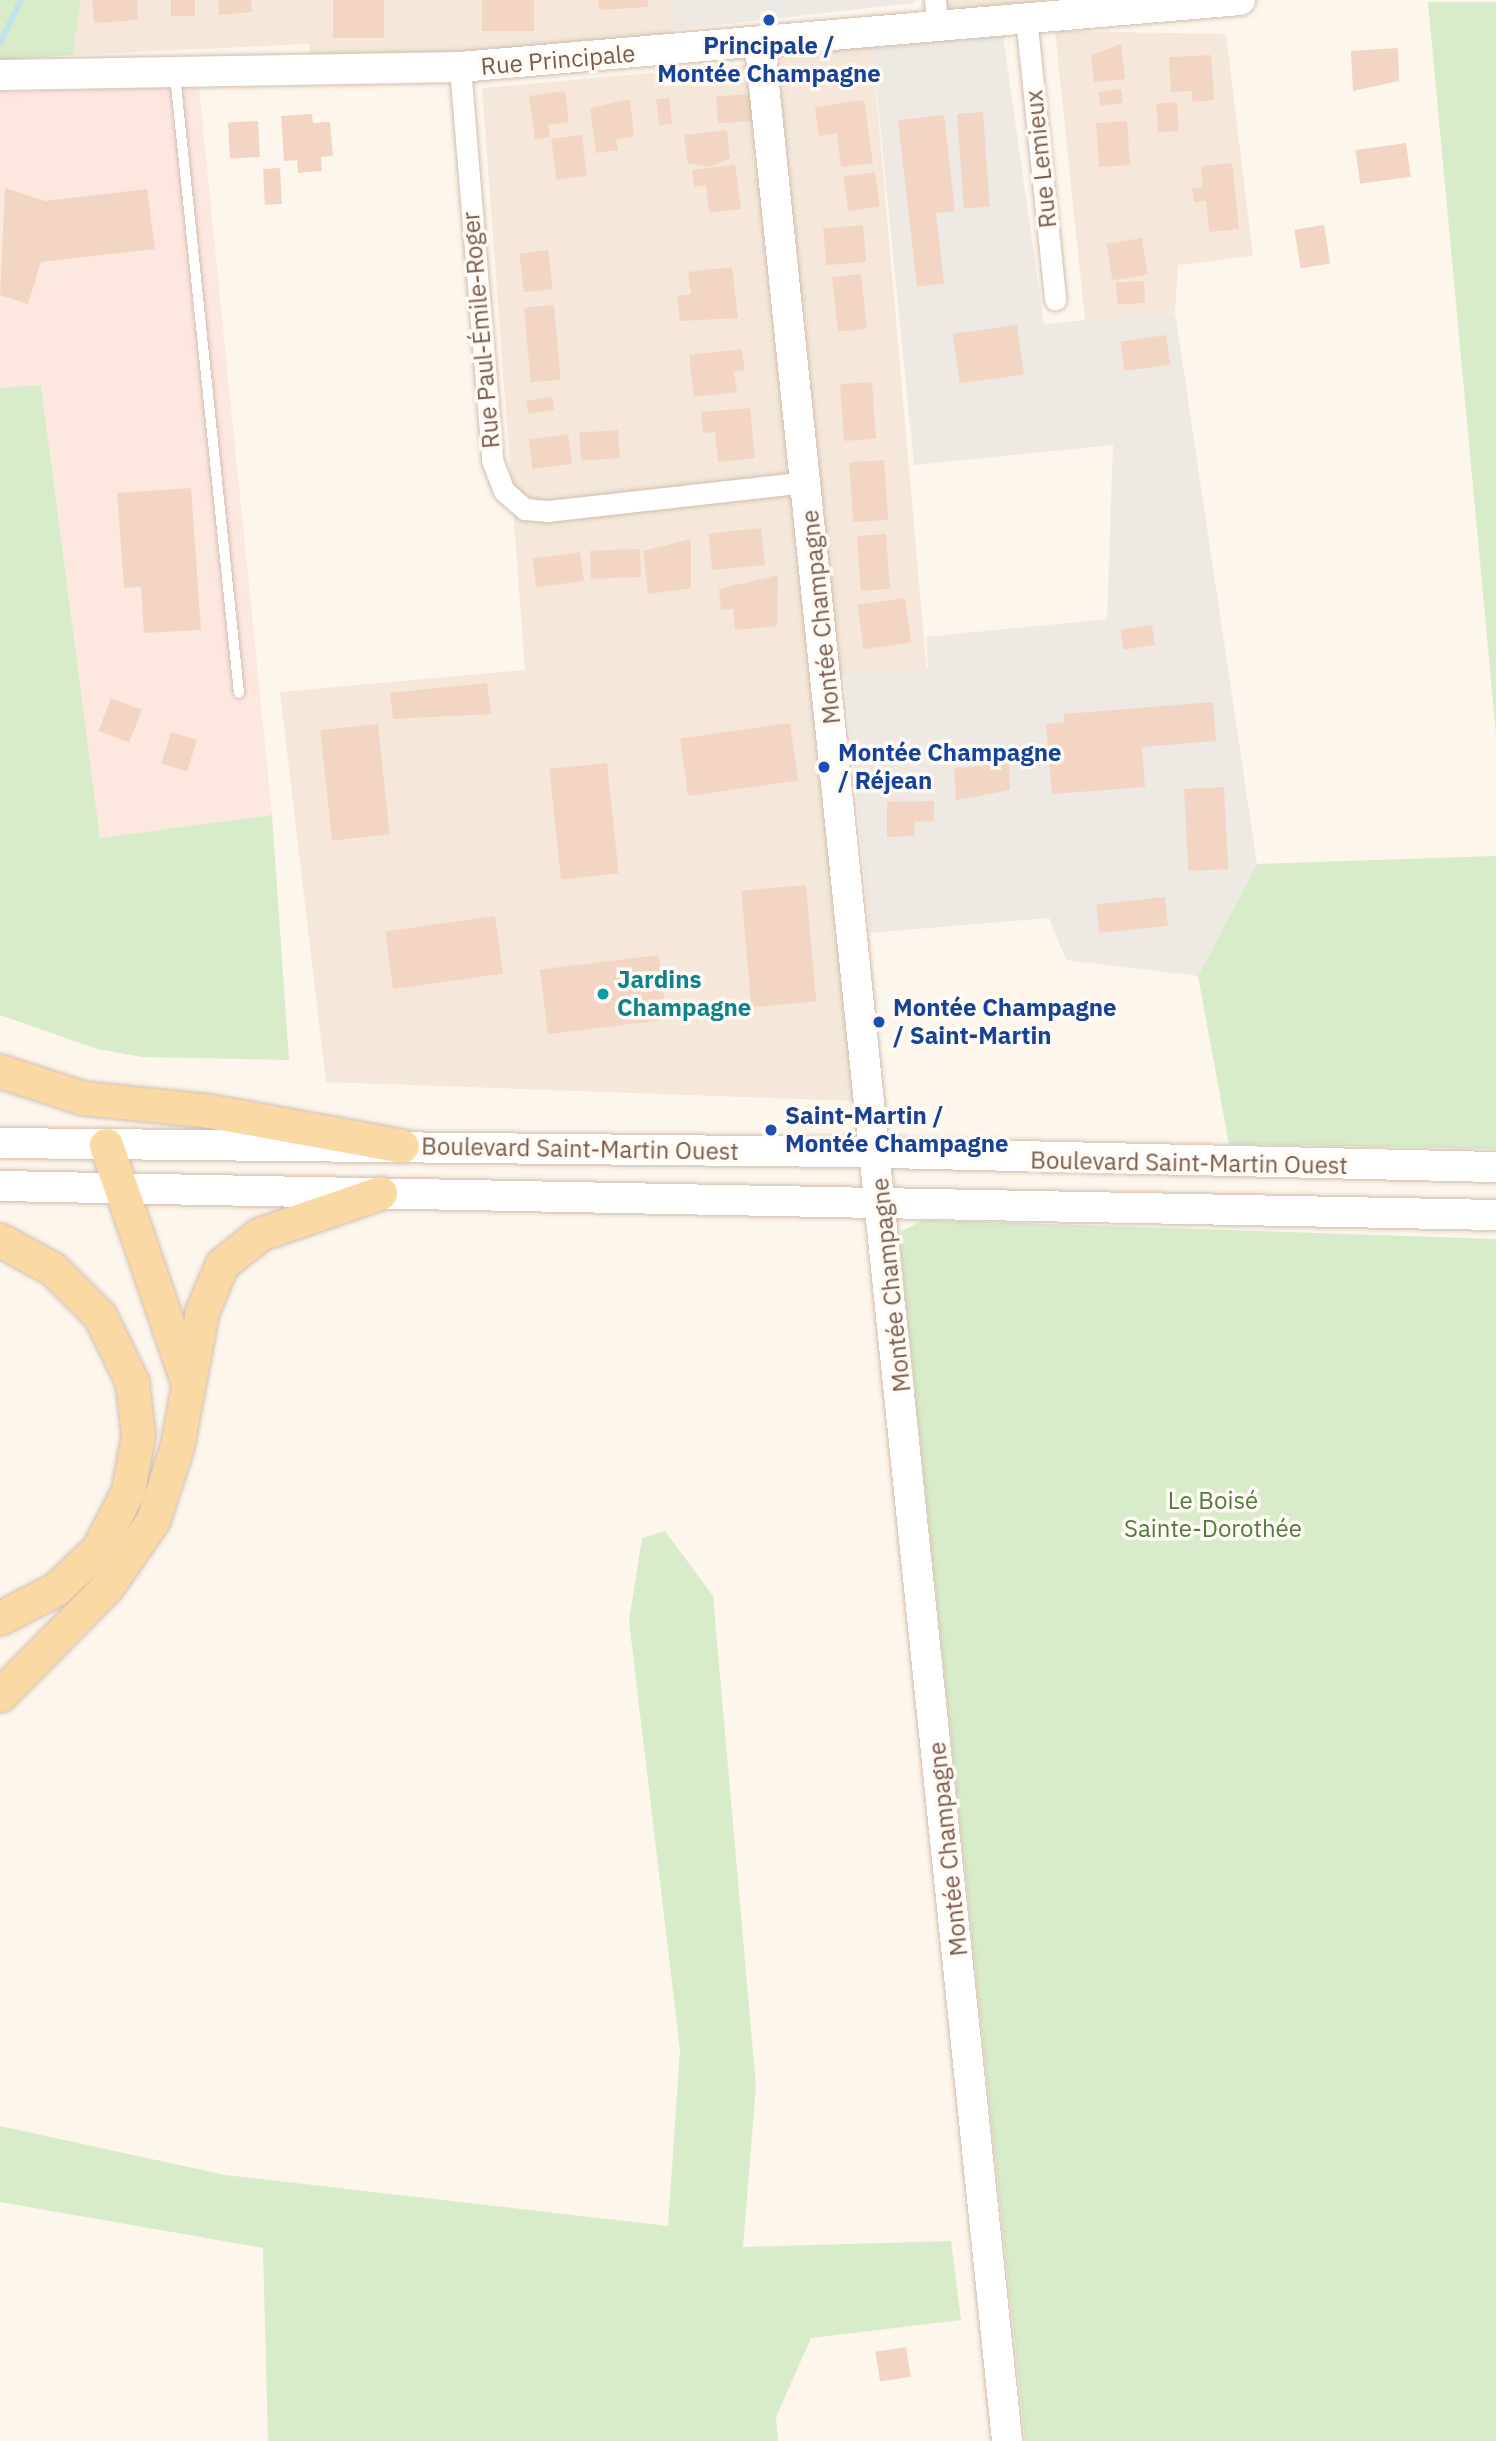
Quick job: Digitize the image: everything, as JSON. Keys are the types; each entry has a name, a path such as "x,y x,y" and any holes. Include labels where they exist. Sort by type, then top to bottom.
{"main road":[{"path":"0,1071 83,1098 210,1111 402,1146"},
{"path":"106,1146 186,1377"},
{"path":"0,1695 100,1594 141,1542 172,1469 186,1377 210,1286 230,1256 260,1234 380,1194"},
{"path":"0,1240 53,1269 100,1316 132,1382 138,1426 128,1491 98,1549 56,1590 0,1618"}],"street":[{"name":"Rue Principale","path":"0,75 460,67 760,46 936,12 1026,17 1240,0"},
{"name":"Rue Lemieux","path":"1026,17 1055,300"},
{"name":"Montée Champagne","path":"760,46 878,1155 1007,2441"},
{"name":"Rue Paul-Émile-Roger","path":"460,67 492,460 504,492 525,509 548,511 806,482"},
{"name":"Boulevard Saint-Martin Ouest","path":"0,1143 106,1146 402,1146 1496,1167"},
{"name":"Boulevard Saint-Martin Ouest","path":"0,1186 1496,1215"}],"lane":[{"path":"174,72 239,693"}],"shaded area":[{"path":"81,0 669,0 674,51 313,73 309,44 73,55"},
{"path":"669,0 915,0 915,3 672,30"},
{"path":"942,0 1124,0 943,12"},
{"path":"1055,31 1226,34 1253,256 1178,265 1175,312 1085,320"},
{"path":"1003,36 1044,324 1175,312 1257,864 1198,976 1066,960 1049,918 870,933 844,672 928,668 926,637 1107,619 1113,445 914,465 872,45"},
{"path":"872,45 927,669 832,677 777,53"},
{"path":"750,64 854,1101 326,1082 280,692 525,670 482,88"},
{"path":"199,87 272,815 100,839 41,385 0,388 0,92"}],"green space":[{"path":"0,0 81,0 73,55 0,60"},
{"path":"1428,2 1496,2 1496,734"},
{"path":"41,385 100,838 272,815 289,1060 143,1057 97,1049 0,1015 0,388"},
{"path":"1496,856 1496,1149 1229,1144 1198,976 1257,864"},
{"name":"Le Boisé Sainte-Dorothée","path":"924,1220 1496,1239 1496,2441 1025,2441 900,1248 902,1231"},
{"path":"665,1531 713,1596 756,2086 743,2247 951,2241 961,2320 811,2338 776,2417 778,2441 268,2441 263,2248 0,2202 0,2126 225,2175 668,2226 680,2050 629,1621 642,1538"}],"building":[{"path":"92,0 137,0 138,20 94,23"},
{"path":"171,0 195,0 195,16 171,16"},
{"path":"218,0 251,0 252,12 219,15"},
{"path":"333,0 384,0 384,38 333,38"},
{"path":"482,0 534,0 534,31 482,31"},
{"path":"598,0 648,0 648,7 599,10"},
{"path":"1121,44 1125,79 1094,82 1091,55"},
{"path":"1398,48 1399,81 1353,91 1351,51"},
{"path":"1211,55 1214,100 1192,102 1192,91 1171,92 1169,57"},
{"path":"1121,89 1123,103 1100,106 1098,92"},
{"path":"565,91 569,122 548,125 550,137 535,139 529,96"},
{"path":"751,94 753,121 718,123 716,96"},
{"path":"669,98 672,124 659,125 656,100"},
{"path":"630,99 634,137 616,139 618,150 596,153 590,108"},
{"path":"864,100 873,163 841,167 837,133 819,136 815,107"},
{"path":"1177,102 1179,131 1158,132 1156,103"},
{"path":"983,112 990,207 964,209 957,114"},
{"path":"312,114 313,123 330,122 333,156 321,157 322,171 298,173 297,160 284,161 281,116"},
{"path":"944,115 955,211 936,213 944,283 917,287 898,120"},
{"path":"258,121 260,157 230,159 228,123"},
{"path":"1127,121 1130,165 1099,167 1096,123"},
{"path":"727,130 730,158 710,167 688,163 684,135"},
{"path":"582,135 587,176 556,179 551,139"},
{"path":"1406,143 1411,177 1360,184 1355,150"},
{"path":"1232,163 1239,229 1209,232 1206,201 1194,202 1192,188 1203,187 1201,166"},
{"path":"735,165 741,209 709,213 706,185 694,187 692,170"},
{"path":"280,168 282,204 265,205 263,169"},
{"path":"875,172 880,207 848,211 843,176"},
{"path":"5,188 45,201 147,189 155,249 41,262 28,304 0,295"},
{"path":"863,225 866,262 826,265 823,228"},
{"path":"1324,225 1330,264 1300,268 1294,230"},
{"path":"1142,238 1148,275 1112,280 1106,244"},
{"path":"548,250 553,289 524,292 519,254"},
{"path":"732,267 738,318 680,321 677,296 691,294 688,272"},
{"path":"861,274 867,329 838,332 832,277"},
{"path":"1144,281 1145,303 1117,304 1116,282"},
{"path":"554,305 561,380 531,382 524,308"},
{"path":"1017,325 1024,375 960,384 953,334"},
{"path":"1166,335 1170,365 1125,371 1120,341"},
{"path":"742,349 745,370 734,371 737,392 694,397 689,355"},
{"path":"872,382 876,439 844,441 840,384"},
{"path":"552,397 554,410 528,414 526,401"},
{"path":"750,408 755,458 718,462 715,432 703,433 701,412"},
{"path":"618,430 620,458 581,461 579,433"},
{"path":"568,434 572,464 533,469 528,440"},
{"path":"884,460 888,520 853,522 849,462"},
{"path":"191,488 201,630 144,633 141,587 124,588 117,493"},
{"path":"761,528 765,565 712,570 708,534"},
{"path":"886,534 890,589 861,591 857,536"},
{"path":"691,539 691,588 648,594 643,551"},
{"path":"640,549 641,577 591,579 590,551"},
{"path":"580,552 584,581 537,587 532,559"},
{"path":"778,575 777,626 735,630 733,609 721,610 719,589"},
{"path":"905,598 911,643 864,649 857,605"},
{"path":"1152,625 1155,645 1124,650 1120,630"},
{"path":"487,683 491,714 393,719 390,693"},
{"path":"111,698 142,710 129,743 98,731"},
{"path":"1213,702 1216,741 1142,747 1145,787 1052,794 1046,724 1064,722 1064,714"},
{"path":"790,723 798,780 688,796 680,738"},
{"path":"378,724 390,834 332,840 320,730"},
{"path":"171,732 197,740 187,771 161,764"},
{"path":"607,763 619,873 561,879 549,769"},
{"path":"1009,764 1010,790 956,800 954,768"},
{"path":"1224,787 1228,869 1188,871 1184,789"},
{"path":"934,801 934,821 914,822 915,836 887,837 887,802"},
{"name":"Jardins Champagne","path":"806,885 816,1002 751,1007 741,891"},
{"path":"1165,897 1168,926 1099,933 1096,904"},
{"path":"495,916 503,973 393,989 385,931"},
{"name":"Jardins Champagne","path":"659,955 667,1020 548,1034 540,970"},
{"path":"906,2347 911,2377 880,2381 875,2352"}],"waterway":[{"path":"0,43 21,0"}],"place":[{"name":"Principale / Montée Champagne","path":"769,20"},
{"name":"Montée Champagne / Réjean","path":"824,767"},
{"name":"Jardins Champagne","path":"603,994"},
{"name":"Montée Champagne / Saint-Martin","path":"879,1022"},
{"name":"Saint-Martin / Montée Champagne","path":"771,1130"}]}
